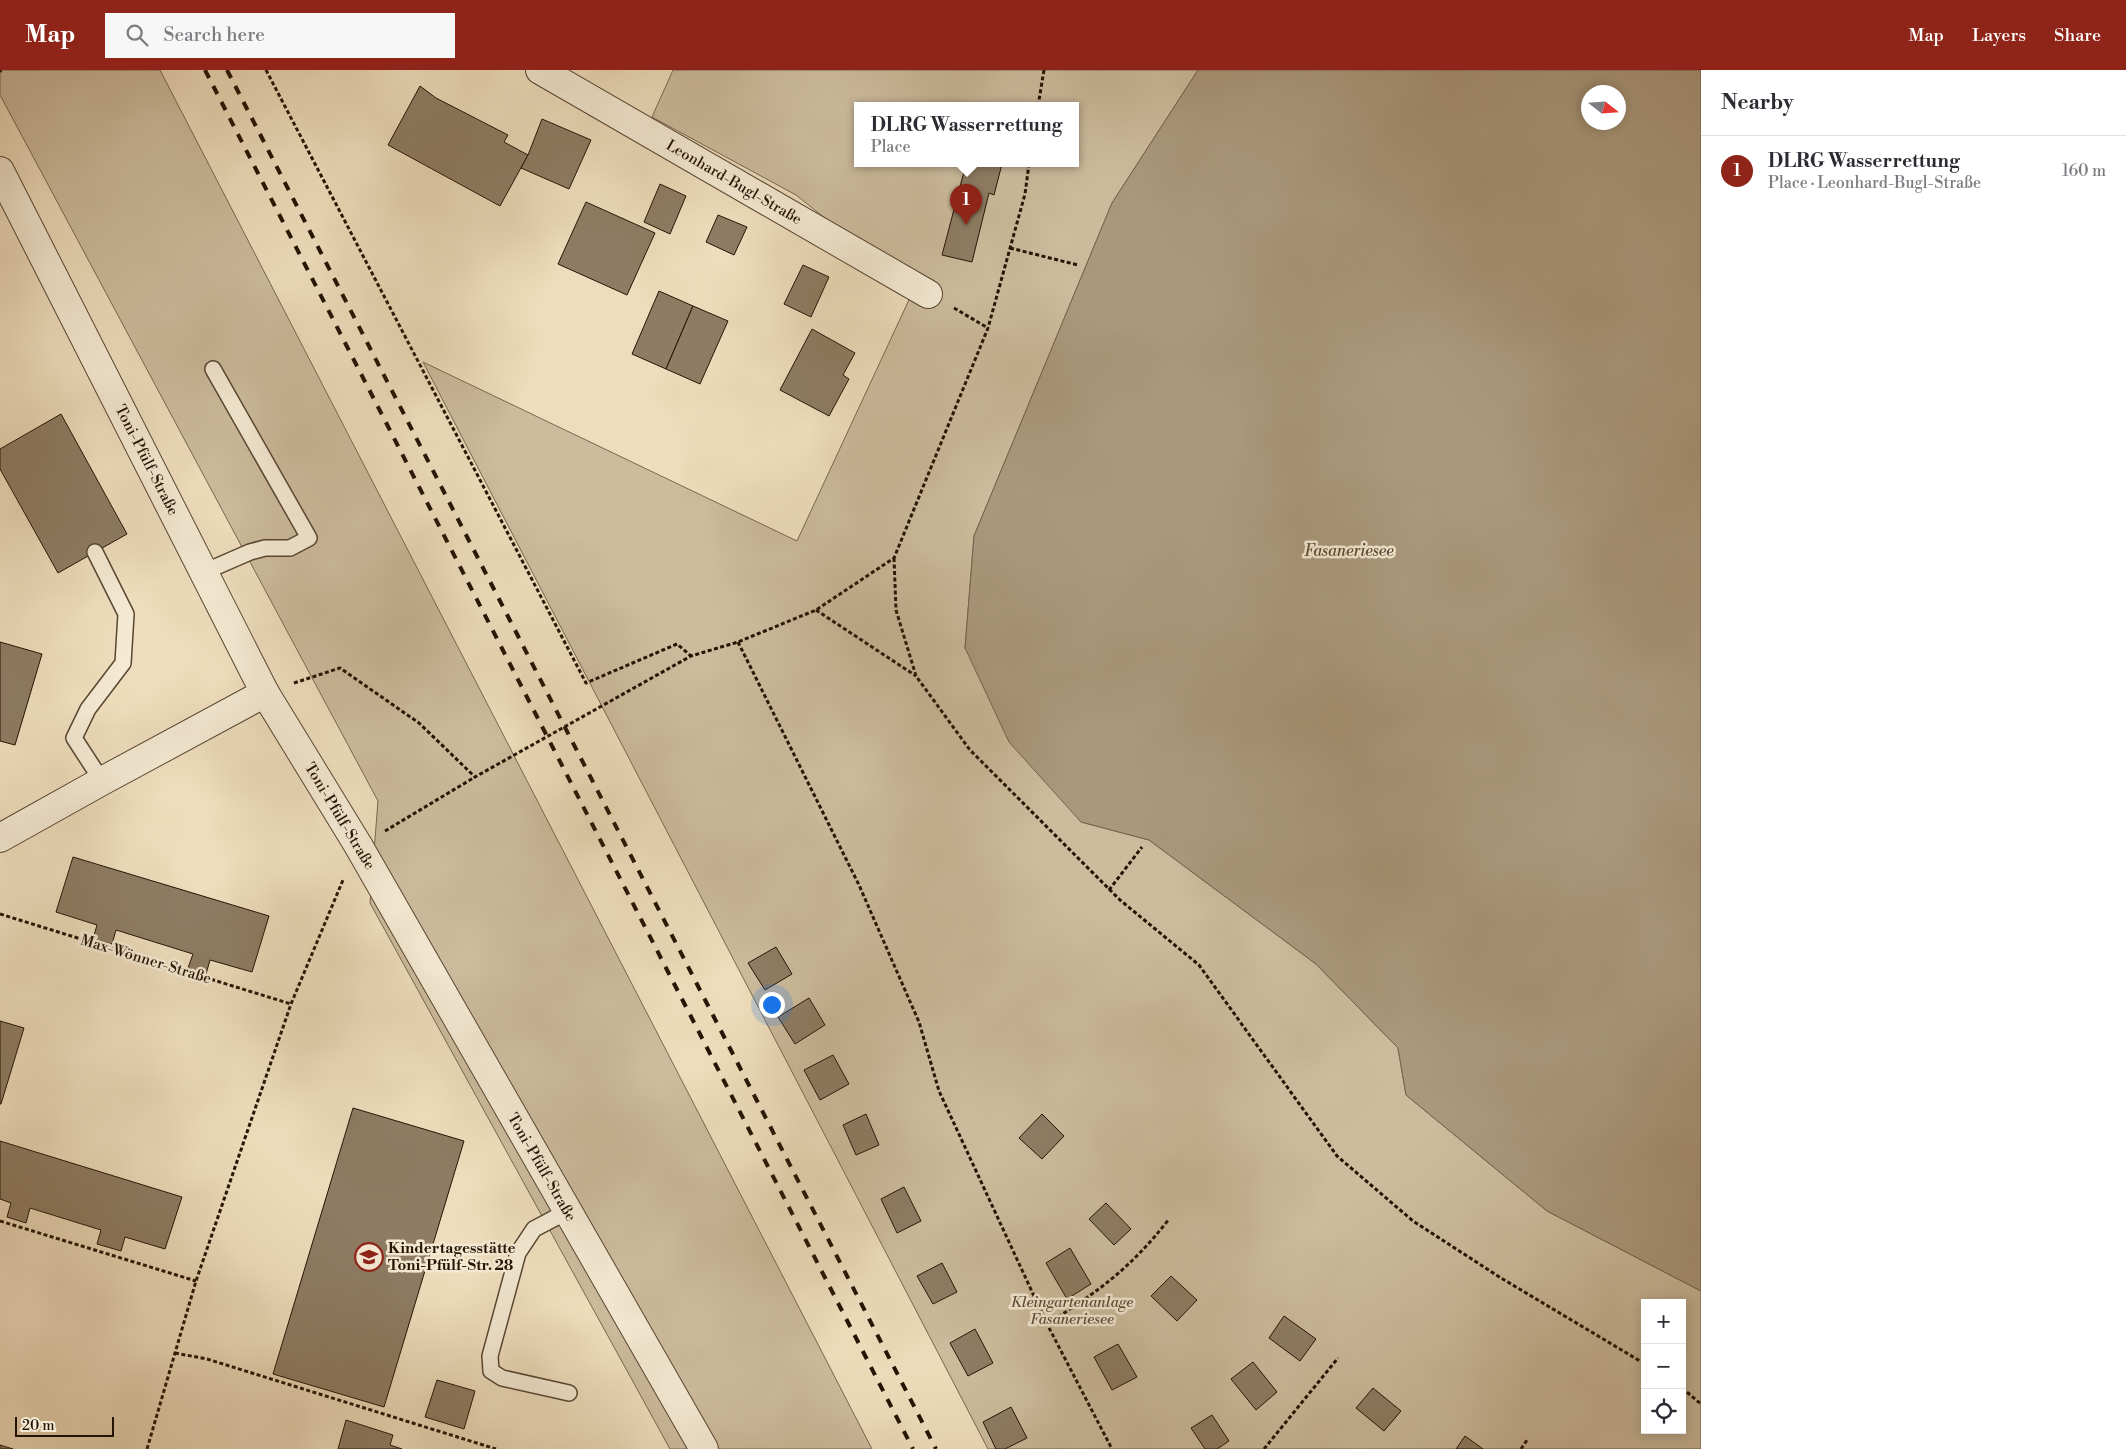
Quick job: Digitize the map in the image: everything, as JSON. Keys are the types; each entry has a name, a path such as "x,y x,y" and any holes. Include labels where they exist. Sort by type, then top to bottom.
{"street":[{"name":"Leonhard-Bugl-Straße","path":"540,70 928,294"},
{"name":"Toni-Pfülf-Straße","path":"0,171 265,693 358,844 704,1449"},
{"path":"0,838 265,693"}],"lane":[{"path":"204,572 250,552 265,548 290,548 309,538 213,369"},
{"path":"95,552 126,614 123,663 88,709 74,738 102,781"},
{"path":"568,1211 534,1229 518,1253 490,1356 491,1371 502,1378 569,1393"}],"path":[{"path":"266,70 586,683 678,644 691,656"},
{"path":"1039,102 1044,70"},
{"path":"1030,167 1025,194 988,328 894,558 896,610 916,676 970,750 1109,890 1199,965 1337,1156 1414,1221 1500,1278 1641,1362"},
{"path":"1010,248 1078,265"},
{"path":"928,294 988,328"},
{"path":"147,1449 196,1281 291,1004 358,844 391,828 475,777 691,656 738,642 816,610 894,558"},
{"path":"816,610 916,676"},
{"path":"738,642 859,885 919,1022 939,1091 1047,1324 1112,1449"},
{"path":"265,693 340,668 419,723 475,777"},
{"path":"1109,890 1142,846"},
{"name":"Max-Wönner-Straße","path":"0,914 291,1004"},
{"path":"1047,1324 1089,1297 1120,1273 1150,1244 1169,1219"},
{"path":"0,1221 196,1281"},
{"path":"175,1352 207,1359 496,1449"},
{"path":"1264,1449 1338,1358"},
{"path":"1683,1389 1701,1404"},
{"path":"1521,1449 1527,1440"}],"green space":[{"path":"0,70 160,70 872,1449 670,1449 370,903 378,801 0,95"},
{"name":"Kleingartenanlage Fasaneriesee","path":"673,70 1198,70 1112,203 974,536 965,648 1081,822 1149,840 1316,964 1398,1048 1406,1095 1547,1211 1701,1291 1701,1449 988,1449 423,362 797,541 914,289 796,195 652,117"}],"water":[{"name":"Fasaneriesee","path":"1198,70 1701,70 1701,1291 1547,1211 1406,1095 1398,1048 1316,964 1149,840 1081,822 1009,742 965,648 974,536 1112,203"}],"building":[{"path":"420,86 436,98 508,135 504,142 528,155 500,206 388,145"},
{"path":"542,119 591,140 569,189 521,168"},
{"path":"965,167 1001,167 994,195 989,193 972,262 942,255"},
{"path":"660,184 686,196 670,234 644,222"},
{"path":"586,202 655,233 627,295 558,264"},
{"path":"718,215 747,227 734,255 706,242"},
{"path":"803,265 829,277 811,317 784,304"},
{"path":"659,291 693,306 666,369 632,354"},
{"path":"693,306 728,321 700,384 666,369"},
{"path":"812,329 855,353 843,375 849,379 829,416 780,390"},
{"path":"61,414 127,534 58,573 0,469 0,449"},
{"path":"0,642 42,654 15,745 0,741"},
{"path":"73,857 269,916 252,972 210,960 206,974 188,968 193,954 116,930 112,944 93,939 97,925 56,912"},
{"path":"776,947 792,974 765,990 748,963"},
{"path":"809,998 825,1025 795,1044 778,1017"},
{"path":"0,1021 24,1028 1,1104 0,1104"},
{"path":"833,1055 849,1084 820,1100 804,1070"},
{"name":"Kindertagesstätte Toni-Pfülf-Str. 28","path":"353,1108 464,1141 384,1407 273,1374"},
{"path":"866,1114 879,1145 856,1155 843,1125"},
{"path":"1042,1114 1064,1136 1042,1159 1019,1138"},
{"path":"0,1141 182,1197 165,1249 125,1237 121,1251 97,1244 101,1230 30,1208 26,1223 7,1217 11,1203 0,1199"},
{"path":"904,1187 921,1221 897,1233 881,1199"},
{"path":"1106,1203 1131,1229 1114,1245 1089,1219"},
{"path":"1070,1248 1091,1284 1067,1299 1046,1263"},
{"path":"942,1263 957,1292 933,1304 917,1276"},
{"path":"1171,1276 1197,1300 1177,1321 1151,1296"},
{"path":"1284,1316 1316,1339 1300,1361 1269,1338"},
{"path":"975,1329 993,1363 968,1376 950,1343"},
{"path":"1118,1344 1137,1377 1112,1390 1094,1357"},
{"path":"1253,1362 1277,1392 1256,1410 1231,1379"},
{"path":"437,1380 475,1391 464,1429 425,1417"},
{"path":"1373,1388 1401,1411 1384,1431 1356,1408"},
{"path":"1011,1407 1027,1438 1005,1449 996,1449 983,1422"},
{"path":"1212,1415 1229,1441 1217,1449 1205,1449 1191,1428"},
{"path":"346,1420 393,1435 390,1445 402,1449 338,1449"},
{"path":"1465,1436 1483,1449 1456,1449"},
{"path":"0,1445 13,1449 0,1449"}],"railway":[{"path":"205,70 913,1449"},
{"path":"227,70 936,1449"}],"place":[{"name":"DLRG Wasserrettung","path":"966,225"},
{"name":"Kindertagesstätte Toni-Pfülf-Str. 28","path":"369,1257"}]}
